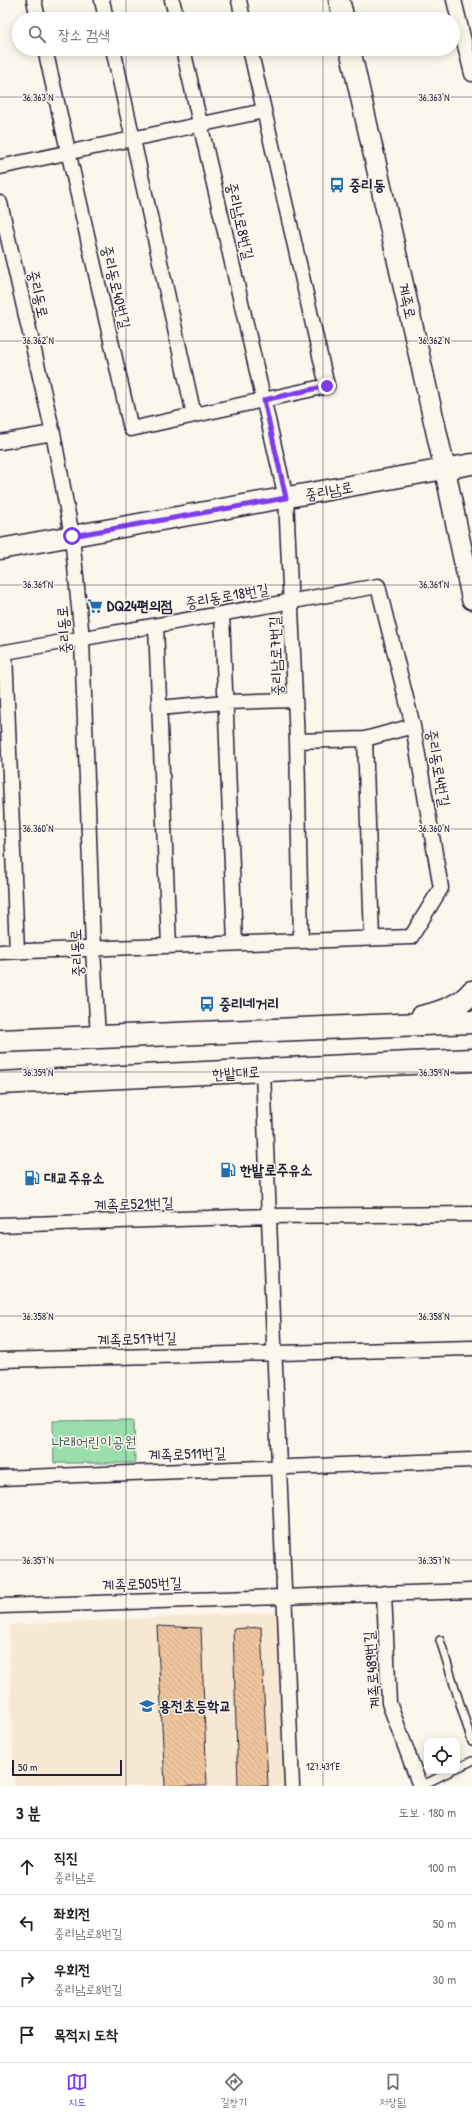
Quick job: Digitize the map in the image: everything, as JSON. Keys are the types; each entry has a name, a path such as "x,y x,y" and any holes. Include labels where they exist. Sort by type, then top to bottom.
{"main road":[{"path":"339,0 342,12"},
{"name":"계족로","path":"352,56 445,470 472,599"},
{"name":"중리남로","path":"0,549 472,464"},
{"path":"351,1026 409,1020 441,1012 472,992"},
{"path":"0,1041 472,1022"},
{"name":"한밭대로","path":"0,1083 472,1060"}],"street":[{"path":"34,0 37,12"},
{"path":"102,0 105,12"},
{"path":"172,0 175,12"},
{"path":"238,0 241,12"},
{"path":"454,0 457,12"},
{"path":"460,25 472,74"},
{"name":"중리동로40번길","path":"47,56 131,429 194,416"},
{"path":"115,56 194,416 327,386 252,56"},
{"name":"중리남로8번길","path":"185,56 286,498"},
{"path":"0,168 264,111"},
{"name":"중리동로","path":"0,204 53,433 72,536 82,639 93,949 98,1037"},
{"path":"0,442 53,433"},
{"name":"중리남로7번길","path":"286,498 297,741 301,941"},
{"name":"중리동로18번길","path":"3,653 378,586"},
{"name":"중리동로4번길","path":"0,952 411,936 441,888 413,726 378,586"},
{"path":"222,614 235,943"},
{"path":"156,626 169,946"},
{"path":"3,653 17,951"},
{"path":"159,708 226,702 295,700"},
{"path":"297,741 365,739 413,726"},
{"path":"365,739 372,938"},
{"path":"263,1071 275,1352 278,1467 286,1597 292,1786"},
{"name":"계족로521번길","path":"0,1225 268,1216 472,1214"},
{"name":"계족로517번길","path":"0,1360 472,1348"},
{"name":"계족로511번길","path":"0,1478 472,1460"},
{"name":"계족로505번길","path":"0,1606 472,1591"},
{"name":"계족로489번길","path":"384,1593 389,1703 420,1786"}],"lane":[{"path":"440,1640 472,1742"},
{"path":"460,1767 472,1761"},
{"path":"420,1786 445,1774"}],"shaded area":[{"name":"용전초등학교","path":"278,1612 285,1786 14,1786 9,1625"}],"green space":[{"name":"나래어린이공원","path":"134,1420 135,1463 54,1463 53,1421"}],"building":[{"path":"157,1626 201,1628 207,1786 165,1786"},
{"path":"261,1627 268,1786 238,1786 233,1629"}],"place":[{"name":"중리동","path":"337,185"},
{"name":"DQ24편의점","path":"95,606"},
{"name":"중리네거리","path":"207,1004"},
{"name":"한밭로주유소","path":"228,1170"},
{"name":"대교주유소","path":"32,1178"},
{"name":"용전초등학교","path":"147,1706"}],"route":[{"path":"72,536 286,498 264,400 327,386"}]}
